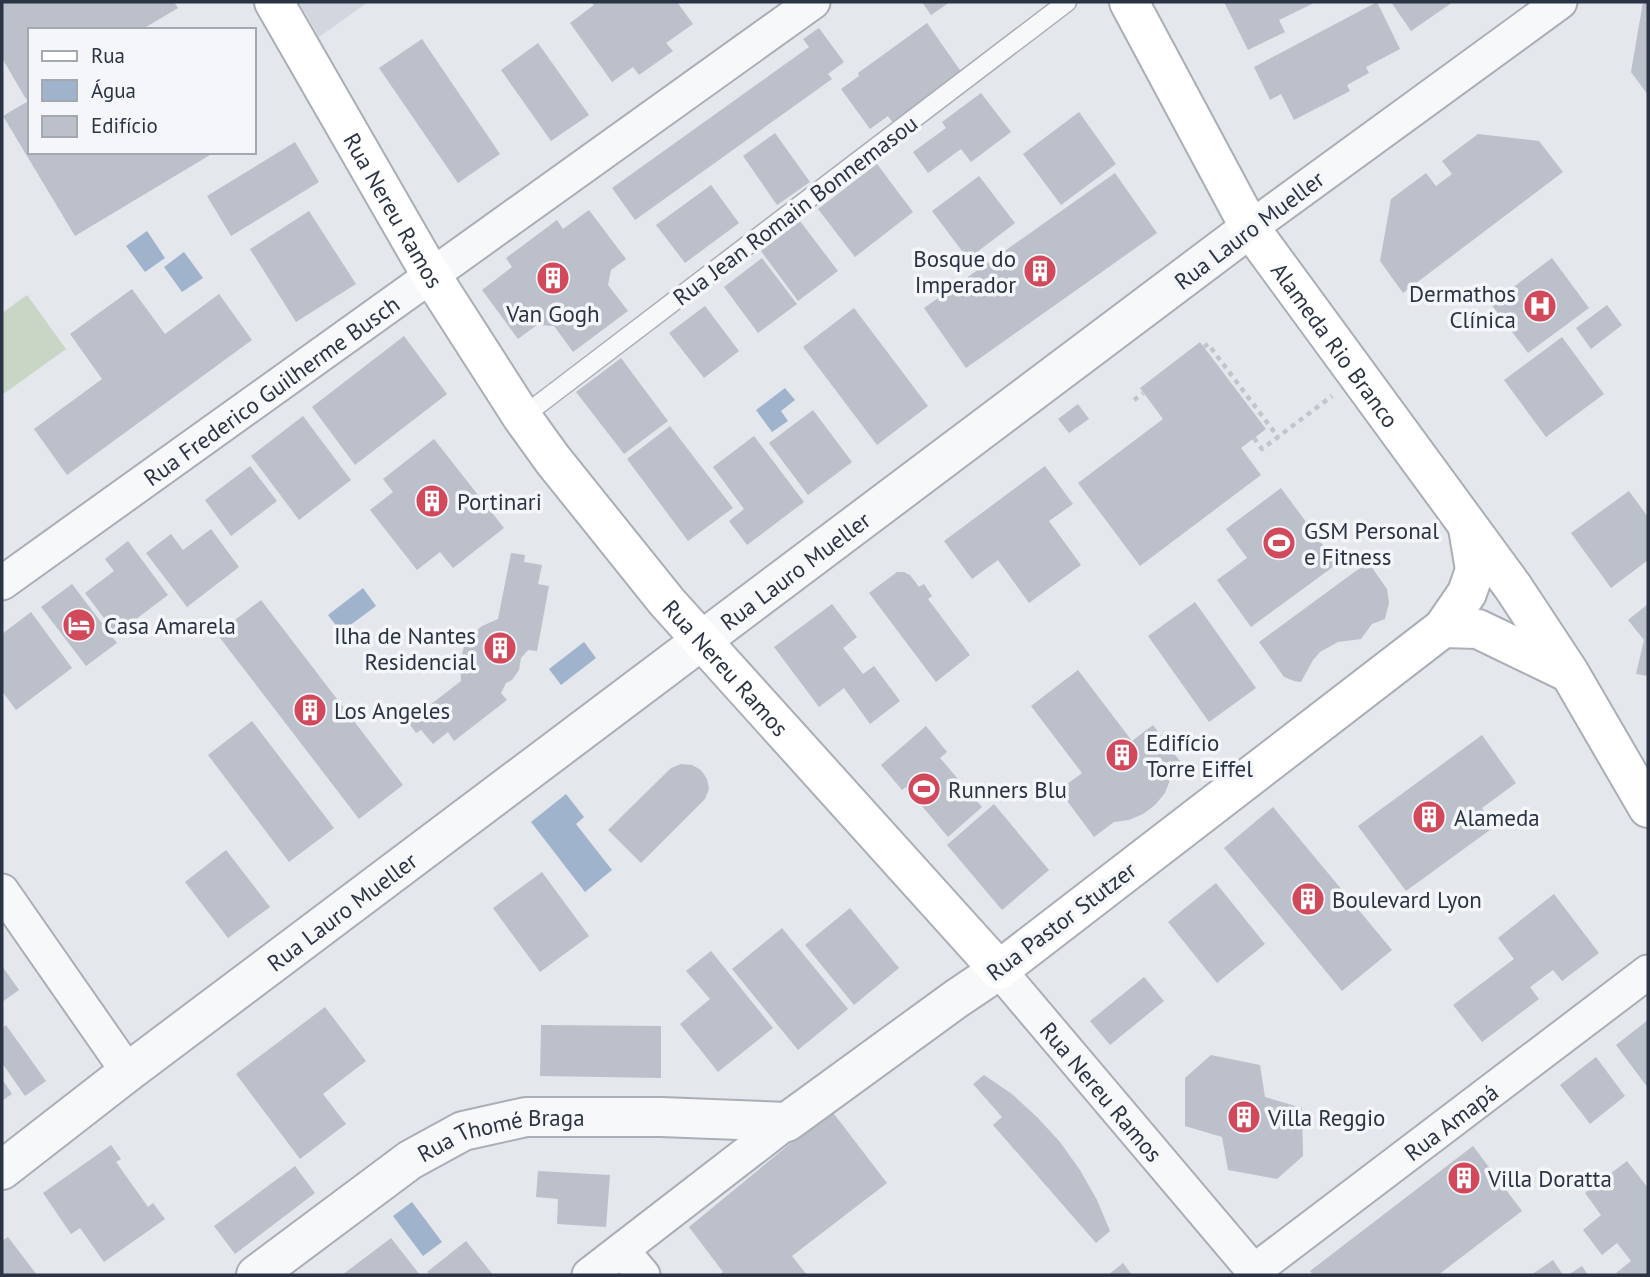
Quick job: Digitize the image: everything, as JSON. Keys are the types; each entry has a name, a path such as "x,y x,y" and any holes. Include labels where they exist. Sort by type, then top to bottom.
{"main road":[{"name":"Rua Nereu Ramos","path":"274,2 431,275 522,417 553,460 701,642 999,970"},
{"name":"Alameda Rio Branco","path":"1129,2 1250,228 1513,587 1569,672 1638,766 1648,808"},
{"name":"Rua Pastor Stutzer","path":"999,970 1443,628 1467,593 1475,570 1468,528"},
{"path":"1443,628 1478,629 1569,672"}],"street":[{"name":"Rua Frederico Guilherme Busch","path":"2,583 813,2"},
{"name":"Rua Lauro Mueller","path":"2,1170 128,1072 1250,228 1560,2"},
{"path":"2,891 128,1072"},
{"name":"Rua Pastor Stutzer","path":"589,1275 787,1122 999,970"},
{"name":"Rua Nereu Ramos","path":"999,970 1253,1274"},
{"name":"Rua Amapá","path":"1253,1274 1648,972"},
{"name":"Rua Thomé Braga","path":"256,1275 410,1160 463,1131 526,1117 661,1117 787,1122"},
{"path":"622,1250 643,1275"}],"lane":[{"name":"Rua Jean Romain Bonnemasou","path":"522,417 1068,2"}],"path":[{"path":"1204,347 1208,344 1278,437"},
{"path":"1254,438 1262,449 1358,377"},
{"path":"1134,400 1143,393"}],"shaded area":[{"path":"299,2 368,2 319,37"}],"green space":[{"path":"27,295 66,349 2,395 2,313"}],"water":[{"path":"147,231 165,258 145,272 126,246"},
{"path":"184,252 203,278 182,292 164,267"},
{"path":"785,388 795,400 781,411 788,421 772,432 756,410"},
{"path":"363,588 376,606 341,632 328,615"},
{"path":"584,642 596,658 561,685 549,669"},
{"path":"566,794 584,817 576,824 612,870 585,892 531,822"},
{"path":"412,1202 442,1242 423,1256 393,1216"}],"building":[{"path":"2,2 174,2 178,8 144,28 28,28 26,99 2,58"},
{"path":"591,2 677,2 693,24 666,43 673,51 639,75 633,67 612,82 570,23 594,5"},
{"path":"922,2 950,2 931,15"},
{"path":"1224,2 1316,2 1279,20 1285,32 1248,50"},
{"path":"1377,2 1400,49 1366,67 1369,73 1347,85 1350,91 1294,120 1281,94 1270,100 1254,67"},
{"path":"1391,2 1453,2 1411,31"},
{"path":"1643,2 1648,2 1648,95 1631,72"},
{"path":"927,23 962,73 893,123 888,116 870,129 841,89 859,76 858,73"},
{"path":"819,28 844,62 828,74 832,79 635,220 612,188 809,47 803,39"},
{"path":"422,39 500,154 458,183 379,68"},
{"path":"538,43 589,115 551,141 501,70"},
{"path":"981,93 1011,132 971,162 961,149 928,173 913,152 946,128 942,122"},
{"path":"28,101 28,154 212,154 75,236 3,116"},
{"path":"1079,112 1116,164 1061,205 1023,154"},
{"path":"775,133 810,182 777,205 743,156"},
{"path":"1478,134 1539,141 1563,172 1403,293 1380,261 1391,199 1426,173 1436,186 1452,174 1442,161"},
{"path":"295,142 319,182 231,236 207,196"},
{"path":"877,164 913,212 855,257 818,209"},
{"name":"Bosque do Imperador","path":"1115,173 1157,233 966,368 924,308"},
{"path":"979,176 1015,223 968,259 932,211"},
{"path":"711,185 739,223 685,263 656,225"},
{"name":"Van Gogh","path":"589,210 626,259 611,270 608,285 628,311 573,352 554,326 537,325 518,339 482,290 512,267 506,258 557,220 563,229"},
{"path":"309,211 356,284 296,322 250,249"},
{"path":"800,221 838,271 798,301 761,251"},
{"path":"762,258 797,304 758,333 724,287"},
{"name":"Dermathos Clínica","path":"1552,258 1589,308 1528,353 1491,304"},
{"path":"132,289 165,334 219,294 252,340 67,475 34,429 102,379 70,334"},
{"path":"1607,305 1622,325 1591,349 1576,328"},
{"path":"705,306 739,351 704,378 669,333"},
{"path":"854,308 928,406 877,445 803,347"},
{"path":"404,336 447,394 355,465 312,407"},
{"path":"1562,337 1604,394 1546,437 1504,380"},
{"path":"1200,342 1266,429 1241,448 1261,475 1140,566 1078,483 1163,419 1140,388"},
{"path":"621,358 668,421 624,454 576,392"},
{"path":"1078,404 1089,419 1069,433 1058,419"},
{"path":"813,410 852,462 808,495 769,443"},
{"path":"303,416 351,480 299,520 251,456"},
{"path":"670,426 733,508 688,541 627,459"},
{"path":"754,436 804,502 747,545 729,521 744,509 713,467"},
{"name":"Portinari","path":"434,439 504,528 453,568 440,552 417,570 370,510 393,492 383,479"},
{"path":"250,466 277,501 231,536 205,500"},
{"path":"1045,466 1073,504 1049,521 1081,565 1029,603 998,560 972,579 944,541"},
{"name":"GSM Personal e Fitness","path":"1281,488 1337,564 1251,627 1217,580 1247,558 1226,529"},
{"path":"1629,491 1648,517 1648,560 1611,588 1571,533"},
{"path":"211,529 239,567 187,607 146,553 171,534 183,550"},
{"path":"128,541 168,595 116,634 85,593 114,571 105,559"},
{"name":"Ilha de Nantes Residencial","path":"511,553 525,555 524,562 542,565 538,584 549,586 537,651 528,650 521,658 519,670 512,680 506,683 501,693 507,700 454,741 448,732 433,744 421,730 416,733 408,722 461,681 460,663 464,646 482,626 498,619"},
{"path":"1368,562 1387,589 1389,603 1385,619 1372,624 1361,639 1338,642 1320,652 1301,682 1284,677 1259,642"},
{"path":"897,572 910,575 919,587 924,584 932,596 928,599 970,655 936,682 869,593"},
{"name":"Casa Amarela","path":"72,584 117,643 86,666 41,607"},
{"name":"Los Angeles","path":"261,600 403,785 359,819 217,634"},
{"path":"1195,602 1256,688 1209,722 1148,636"},
{"path":"832,604 857,637 843,648 863,674 874,666 900,701 870,724 844,688 819,707 774,647"},
{"path":"1648,604 1648,676 1636,674 1644,640 1628,620"},
{"path":"31,612 72,668 16,710 2,691 2,634"},
{"name":"Edifício Torre Eiffel","path":"1078,670 1132,741 1153,725 1185,768 1170,780 1165,793 1155,805 1129,820 1114,822 1094,837 1059,790 1082,773 1031,706"},
{"path":"252,721 334,828 289,862 208,755"},
{"path":"926,726 947,752 940,758 982,807 948,837 906,787 902,790 881,765"},
{"name":"Alameda","path":"1482,735 1516,783 1482,808 1494,827 1406,891 1358,826"},
{"path":"681,764 692,765 701,770 709,789 705,799 641,863 608,830 671,768"},
{"path":"994,804 1049,870 1002,910 947,845"},
{"name":"Boulevard Lyon","path":"1273,807 1392,950 1342,991 1224,848"},
{"path":"226,850 270,907 228,938 185,882"},
{"path":"542,872 589,936 540,972 493,908"},
{"path":"1216,883 1265,944 1217,983 1168,922"},
{"path":"1554,894 1599,953 1562,981 1553,970 1530,987 1539,999 1482,1042 1453,1005 1514,959 1498,938"},
{"path":"850,908 899,968 854,1005 805,945"},
{"path":"782,928 848,1009 798,1050 732,969"},
{"path":"711,951 773,1028 718,1072 680,1024 710,999 686,971"},
{"path":"2,966 19,990 2,1002"},
{"path":"1144,977 1164,1001 1110,1045 1090,1021"},
{"path":"325,1007 366,1061 323,1094 346,1124 300,1159 236,1074"},
{"path":"1648,1020 1648,1088 1616,1045"},
{"path":"6,1025 46,1081 25,1096 2,1063 2,1028"},
{"path":"541,1025 661,1026 661,1078 540,1076"},
{"name":"Villa Reggio","path":"1211,1055 1260,1065 1265,1097 1302,1108 1303,1156 1277,1179 1228,1170 1222,1137 1185,1126 1185,1078"},
{"path":"1596,1057 1625,1096 1590,1124 1560,1085"},
{"path":"984,1075 1012,1094 1037,1117 1060,1142 1080,1170 1110,1231 1096,1243 993,1125 1002,1117 973,1084"},
{"path":"2,1079 12,1094 2,1101"},
{"path":"831,1110 887,1183 792,1256 807,1275 719,1275 723,1272 689,1227"},
{"path":"111,1145 121,1159 116,1162 148,1207 153,1203 165,1219 104,1262 80,1228 71,1234 43,1193"},
{"name":"Villa Doratta","path":"1473,1146 1522,1211 1438,1275 1313,1275 1310,1271"},
{"path":"1627,1161 1648,1188 1648,1275 1618,1275 1616,1273 1631,1261 1617,1243 1602,1255 1583,1230 1601,1215 1585,1193"},
{"path":"295,1166 315,1193 235,1254 214,1226"},
{"path":"538,1171 610,1175 606,1227 557,1224 558,1199 536,1197"},
{"path":"8,1237 37,1275 2,1275 2,1241"},
{"path":"391,1238 420,1275 342,1275"},
{"path":"466,1241 493,1275 430,1275 427,1272"},
{"path":"1553,1260 1563,1275 1531,1275"},
{"path":"1123,1263 1132,1275 1108,1275"},
{"path":"1582,1266 1588,1275 1568,1275"}],"place":[{"name":"Bosque do Imperador","path":"1040,271"},
{"name":"Van Gogh","path":"553,278"},
{"name":"Dermathos Clínica","path":"1540,306"},
{"name":"Portinari","path":"432,501"},
{"name":"GSM Personal e Fitness","path":"1279,543"},
{"name":"Casa Amarela","path":"79,625"},
{"name":"Ilha de Nantes Residencial","path":"500,648"},
{"name":"Los Angeles","path":"310,710"},
{"name":"Edifício Torre Eiffel","path":"1122,755"},
{"name":"Runners Blu","path":"924,789"},
{"name":"Alameda","path":"1429,817"},
{"name":"Boulevard Lyon","path":"1308,899"},
{"name":"Villa Reggio","path":"1244,1117"},
{"name":"Villa Doratta","path":"1464,1178"}]}
